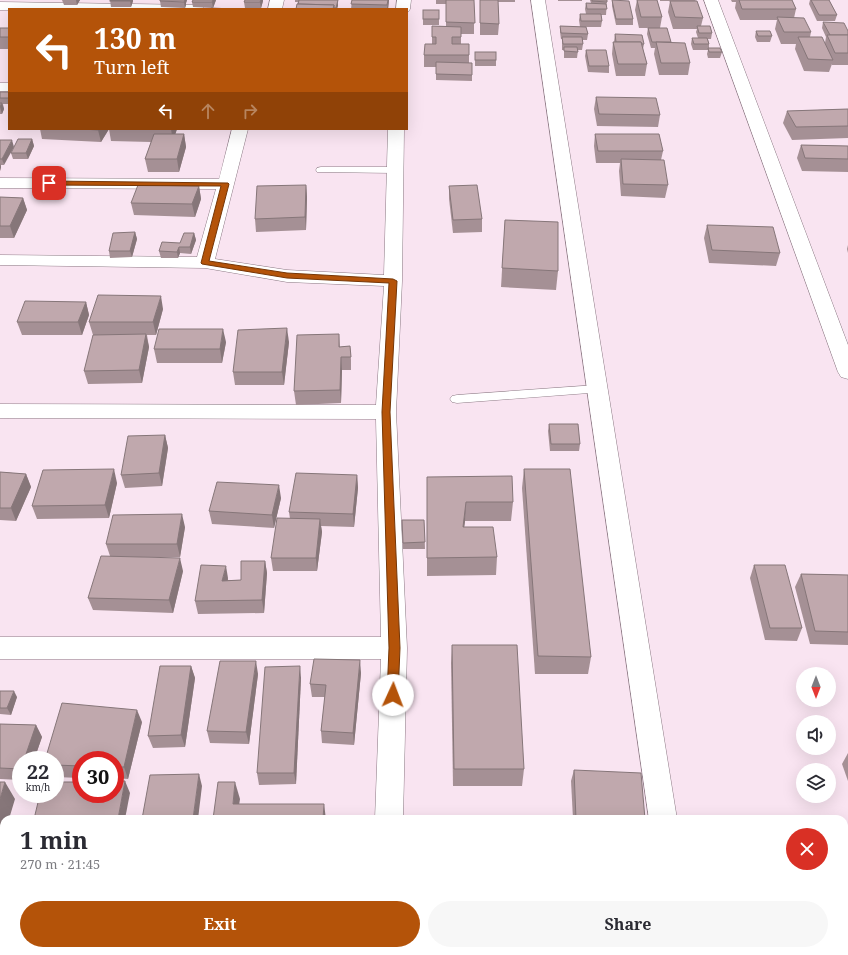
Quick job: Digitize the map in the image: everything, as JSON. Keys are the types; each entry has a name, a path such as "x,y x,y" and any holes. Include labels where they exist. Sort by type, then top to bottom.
{"street":[{"path":"538,0 662,815"},
{"path":"711,0 848,372"},
{"path":"0,6 131,8"},
{"path":"205,263 240,130"},
{"path":"389,815 394,648 386,412 393,281 396,130"},
{"path":"0,183 225,184"},
{"path":"0,260 205,263 287,276 393,281"},
{"path":"0,411 386,412"},
{"path":"0,648 394,648"}],"lane":[{"path":"321,170 395,170"},
{"path":"456,399 597,389"}],"building":[{"path":"130,0 130,1 110,1"},
{"path":"160,0 185,0 184,2"},
{"path":"193,0 213,0 212,2 192,2"},
{"path":"245,0 261,0 260,2 244,2"},
{"path":"299,0 338,0 336,8 334,8 334,5 298,4"},
{"path":"352,0 388,0 387,5 351,4"},
{"path":"446,0 474,0 475,23 446,22"},
{"path":"480,0 498,0 499,24 480,23"},
{"path":"607,0 607,2 592,1"},
{"path":"612,0 629,1 633,19 616,19"},
{"path":"637,0 657,0 662,17 641,17"},
{"path":"739,0 792,0 796,9 742,9"},
{"path":"811,0 829,0 837,15 819,15"},
{"path":"670,1 697,1 703,18 675,17"},
{"path":"586,3 606,4 607,9 587,9"},
{"path":"297,4 334,5 333,8 296,8"},
{"path":"423,10 439,10 439,19 423,19"},
{"path":"580,14 601,14 602,21 581,21"},
{"path":"777,17 804,18 811,32 784,32"},
{"path":"823,22 844,23 848,31 848,35 830,35"},
{"path":"432,26 461,27 461,37 452,37 452,44 469,44 469,55 424,55 425,44 436,44 436,37 432,37"},
{"path":"560,26 586,27 588,34 561,33"},
{"path":"697,26 710,26 712,33 699,33"},
{"path":"0,28 8,28 8,37 0,37"},
{"path":"648,28 667,28 671,42 652,42"},
{"path":"756,31 770,31 772,36 758,36"},
{"path":"615,34 642,35 644,44 641,42 616,42"},
{"path":"827,35 848,35 848,53 835,53"},
{"path":"562,37 582,37 583,44 563,44"},
{"path":"798,37 822,37 833,60 808,59"},
{"path":"692,38 707,38 709,44 694,44"},
{"path":"613,42 641,42 647,64 618,64"},
{"path":"656,42 685,43 690,63 661,63"},
{"path":"564,47 577,47 578,52 564,51"},
{"path":"708,48 720,48 722,52 709,52"},
{"path":"586,50 606,50 609,66 589,66"},
{"path":"475,52 496,52 496,60 475,60"},
{"path":"436,62 472,63 472,75 436,74"},
{"path":"0,92 8,92 8,98 0,98"},
{"path":"596,97 656,98 660,115 599,114"},
{"path":"848,109 848,126 796,127 787,111"},
{"path":"154,134 184,134 177,159 145,159"},
{"path":"595,134 659,134 663,151 598,151"},
{"path":"18,139 32,139 26,153 11,153"},
{"path":"0,140 12,140 2,159 0,159"},
{"path":"801,145 848,146 848,159 805,158"},
{"path":"621,159 664,160 668,185 623,184"},
{"path":"138,185 199,186 192,204 131,203"},
{"path":"306,185 305,217 255,219 257,186"},
{"path":"477,185 482,219 453,220 449,186"},
{"path":"0,197 23,198 10,226 0,226"},
{"path":"505,220 558,222 558,271 502,268"},
{"path":"707,225 773,227 780,253 712,250"},
{"path":"135,232 130,251 109,251 113,233"},
{"path":"184,233 194,233 190,247 179,247 177,252 159,251 162,242 180,243"},
{"path":"98,295 161,296 153,322 89,322"},
{"path":"25,301 86,302 78,322 17,322"},
{"path":"287,328 282,372 233,372 238,330"},
{"path":"159,329 223,329 220,349 154,349"},
{"path":"146,334 139,370 84,371 93,335"},
{"path":"339,334 339,347 350,346 351,357 341,357 340,390 294,391 297,335"},
{"path":"549,424 578,424 580,444 551,444"},
{"path":"165,435 159,473 121,475 128,436"},
{"path":"114,469 105,505 32,506 43,470"},
{"path":"524,469 570,469 591,657 538,656"},
{"path":"0,472 26,474 11,508 0,508"},
{"path":"296,473 357,475 353,514 289,512"},
{"path":"512,476 513,502 466,502 463,527 493,527 497,557 427,558 427,477"},
{"path":"217,482 279,485 272,515 209,511"},
{"path":"182,514 177,544 106,544 113,515"},
{"path":"277,518 320,519 316,558 271,558"},
{"path":"402,520 424,520 425,542 403,543"},
{"path":"101,556 180,558 169,600 88,598"},
{"path":"241,561 265,561 262,600 195,601 201,565 226,566 222,581 241,580"},
{"path":"754,565 785,565 802,628 770,628"},
{"path":"801,574 848,575 848,632 815,631"},
{"path":"452,645 517,645 524,769 454,769"},
{"path":"314,659 360,660 353,733 321,731 326,685 310,684"},
{"path":"220,661 256,661 246,732 207,731"},
{"path":"160,666 191,666 181,735 148,736"},
{"path":"300,666 294,773 257,773 265,667"},
{"path":"0,691 14,691 7,708 0,708"},
{"path":"62,703 137,710 124,767 124,751 72,751 72,766 64,765 64,751 48,751"},
{"path":"0,724 36,725 27,751 12,751 12,769 0,768"},
{"path":"574,770 641,773 645,815 576,815"},
{"path":"199,774 194,815 143,815 150,775"},
{"path":"0,782 5,782 0,799"},
{"path":"64,782 72,782 72,803 121,803 119,815 35,815 38,803 64,803"},
{"path":"218,782 235,782 233,804 324,804 323,815 214,815"}],"route":[{"path":"49,183 225,184 205,263 287,276 393,281 386,412 394,648 393,695"}]}
